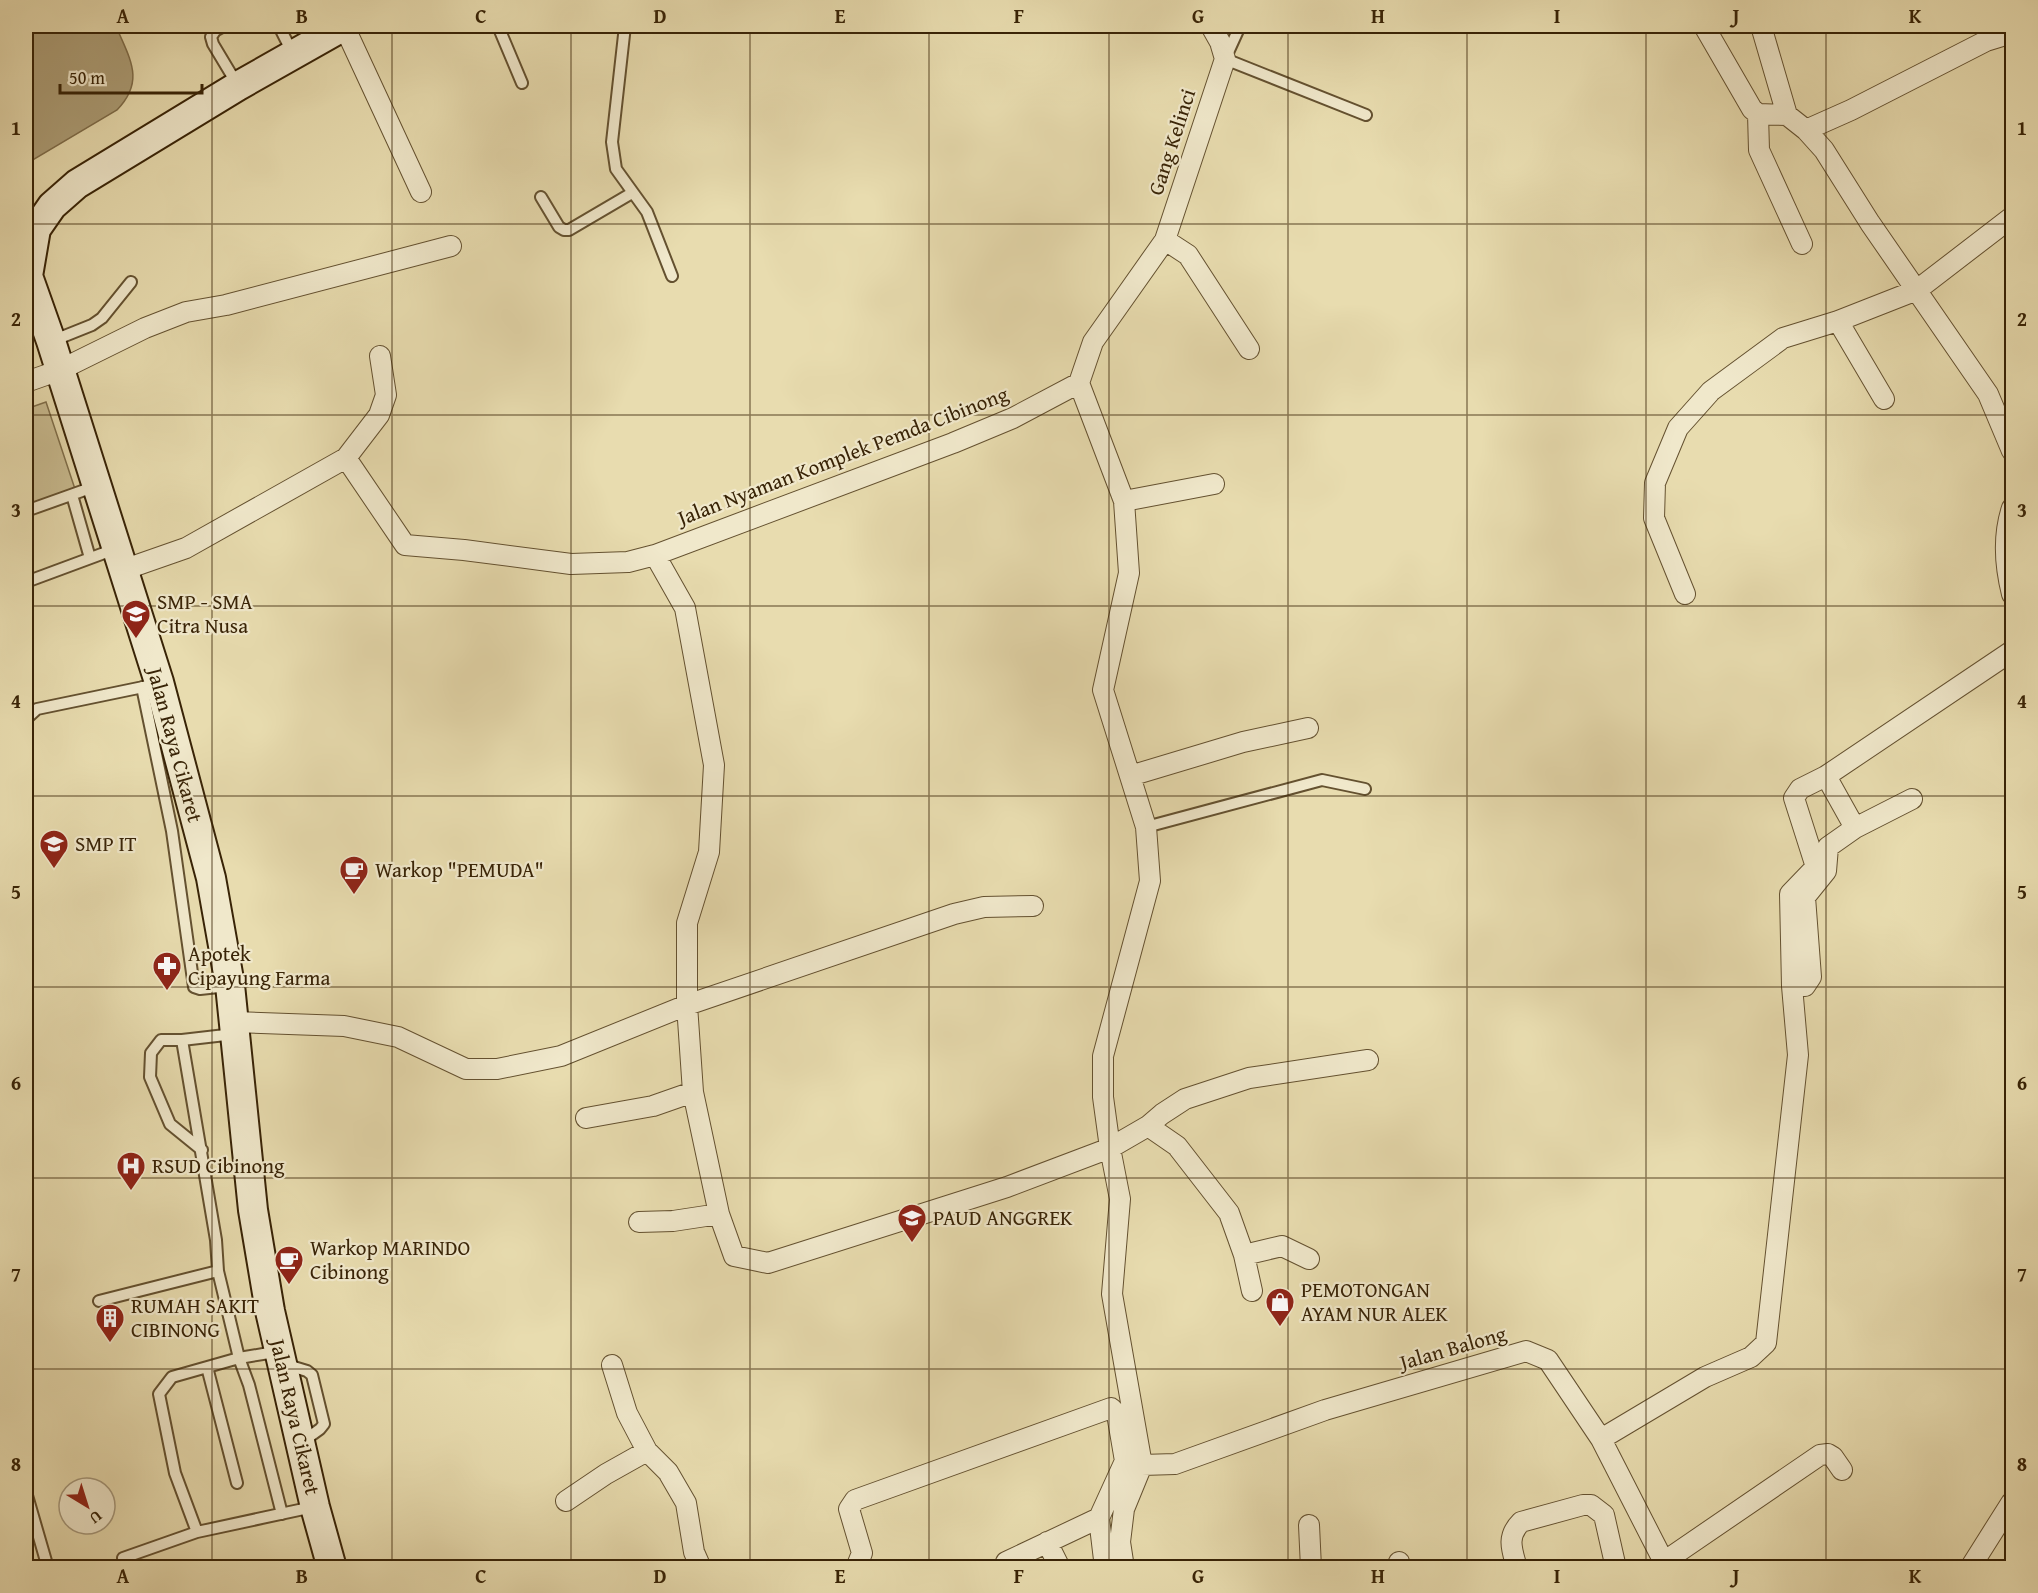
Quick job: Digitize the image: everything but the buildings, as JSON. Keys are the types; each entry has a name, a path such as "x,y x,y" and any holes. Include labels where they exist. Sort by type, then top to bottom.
{"main road":[{"name":"Jalan Raya Cikaret","path":"332,1568 315,1507 301,1442 276,1358 253,1210 230,985 211,878 185,830 120,559 84,491 60,370 27,275 36,229 52,206 77,184 307,42 344,26"}],"street":[{"path":"344,26 421,192"},
{"path":"1211,26 1220,42 1225,59"},
{"path":"1704,26 1752,109 1758,114 1787,115"},
{"path":"1761,26 1787,115 1806,130 1824,150 1869,223 1988,394 2013,451"},
{"path":"1806,130 1851,110 1986,41 2013,33"},
{"name":"Gang Kelinci","path":"1079,383 1093,342 1165,240 1225,59"},
{"path":"1758,114 1759,150 1802,244"},
{"path":"1685,594 1654,518 1655,483 1678,428 1711,391 1784,338 1838,321 1917,290 2013,217"},
{"path":"1165,240 1188,255 1249,349"},
{"path":"26,382 60,370 145,328 186,312 226,304 451,246"},
{"path":"1838,321 1884,399"},
{"path":"120,559 186,548 346,458 379,415 386,395 380,356"},
{"path":"1079,383 1124,501 1129,573 1103,690 1146,827 1150,881 1103,1056 1103,1097 1120,1199 1112,1294 1142,1465 1124,1509 1120,1542 1124,1568"},
{"name":"Jalan Nyaman Komplek Pemda Cibinong","path":"346,458 405,545 571,564 628,562 655,555 953,443 1012,418 1079,383"},
{"path":"1124,501 1214,484"},
{"path":"2013,508 2007,523 2007,572 2013,594"},
{"path":"655,555 686,608 714,765 709,852 687,924 687,1005 693,1092 718,1214 734,1256 768,1263 1008,1187 1110,1148 1148,1126 1185,1099 1249,1078 1368,1060"},
{"path":"1602,1439 1705,1377 1751,1357 1766,1343 1797,1055 1792,986 1790,894 1816,867 1794,798 1800,789 1826,776 2013,651"},
{"path":"1130,776 1243,742 1308,728"},
{"path":"1826,776 1855,828"},
{"path":"1792,986 1805,986 1811,977 1805,897 1826,871 1828,847 1855,828 1912,799"},
{"path":"234,1028 344,1026 398,1038 466,1069 497,1069 561,1056 687,1005 954,914 984,907 1033,906"},
{"path":"586,1118 653,1107 693,1092"},
{"path":"1148,1126 1177,1146 1229,1213 1244,1255 1252,1291"},
{"path":"639,1222 673,1221 718,1214"},
{"path":"1244,1255 1282,1246 1309,1259"},
{"name":"Jalan Balong","path":"1142,1465 1175,1464 1326,1410 1526,1351 1548,1360 1602,1439 1666,1564"},
{"path":"612,1365 627,1413 647,1451 668,1472 686,1503 694,1552 701,1568"},
{"path":"856,1568 862,1553 849,1509 855,1500 1111,1408 1117,1414 1125,1461 1100,1518 1105,1568"},
{"path":"566,1502 606,1474 647,1451"},
{"path":"1666,1564 1820,1455 1828,1454 1833,1457 1842,1470"},
{"path":"1970,1568 2011,1503"},
{"path":"1517,1568 1511,1543 1514,1529 1521,1522 1583,1505 1591,1505 1604,1515 1616,1568"},
{"path":"1006,1562 1100,1518"},
{"path":"1309,1525 1311,1568"},
{"path":"1047,1542 1060,1568"}],"lane":[{"path":"224,26 215,31 211,37 238,86"},
{"path":"279,26 307,42"},
{"path":"498,26 522,83"},
{"path":"625,26 612,142 616,169 647,212 672,276"},
{"name":"Gang Kelinci","path":"1225,59 1240,26"},
{"path":"1225,59 1366,115"},
{"path":"541,197 559,228 569,230 632,193"},
{"path":"51,341 92,325 102,318 131,282"},
{"path":"26,511 84,491 90,558"},
{"path":"26,582 90,558 120,559"},
{"path":"26,719 37,709 150,685"},
{"path":"1146,827 1322,780 1365,789"},
{"path":"202,1150 170,1124 150,1077 151,1053 161,1040 182,1040 234,1028"},
{"path":"182,1040 202,1150 216,1240 218,1271 239,1358 249,1385 282,1514"},
{"path":"99,1301 218,1271"},
{"path":"197,1532 176,1473 159,1394 172,1377 239,1358 276,1358"},
{"path":"207,1367 237,1483"},
{"path":"26,1492 48,1568"},
{"path":"123,1558 197,1532 315,1507"}],"shaded area":[{"path":"26,26 116,26 130,59 133,79 126,99 117,110 26,164"},
{"path":"46,402 75,489 26,506 26,409"}],"place":[{"name":"SMP - SMA Citra Nusa","path":"136,640"},
{"name":"SMP IT","path":"54,870"},
{"name":"Warkop \"PEMUDA\"","path":"354,896"},
{"name":"Apotek Cipayung Farma","path":"167,992"},
{"name":"RSUD Cibinong","path":"131,1192"},
{"name":"PAUD ANGGREK","path":"912,1244"},
{"name":"Warkop MARINDO Cibinong","path":"289,1286"},
{"name":"PEMOTONGAN AYAM NUR ALEK","path":"1280,1328"},
{"name":"RUMAH SAKIT CIBINONG","path":"110,1344"}]}
